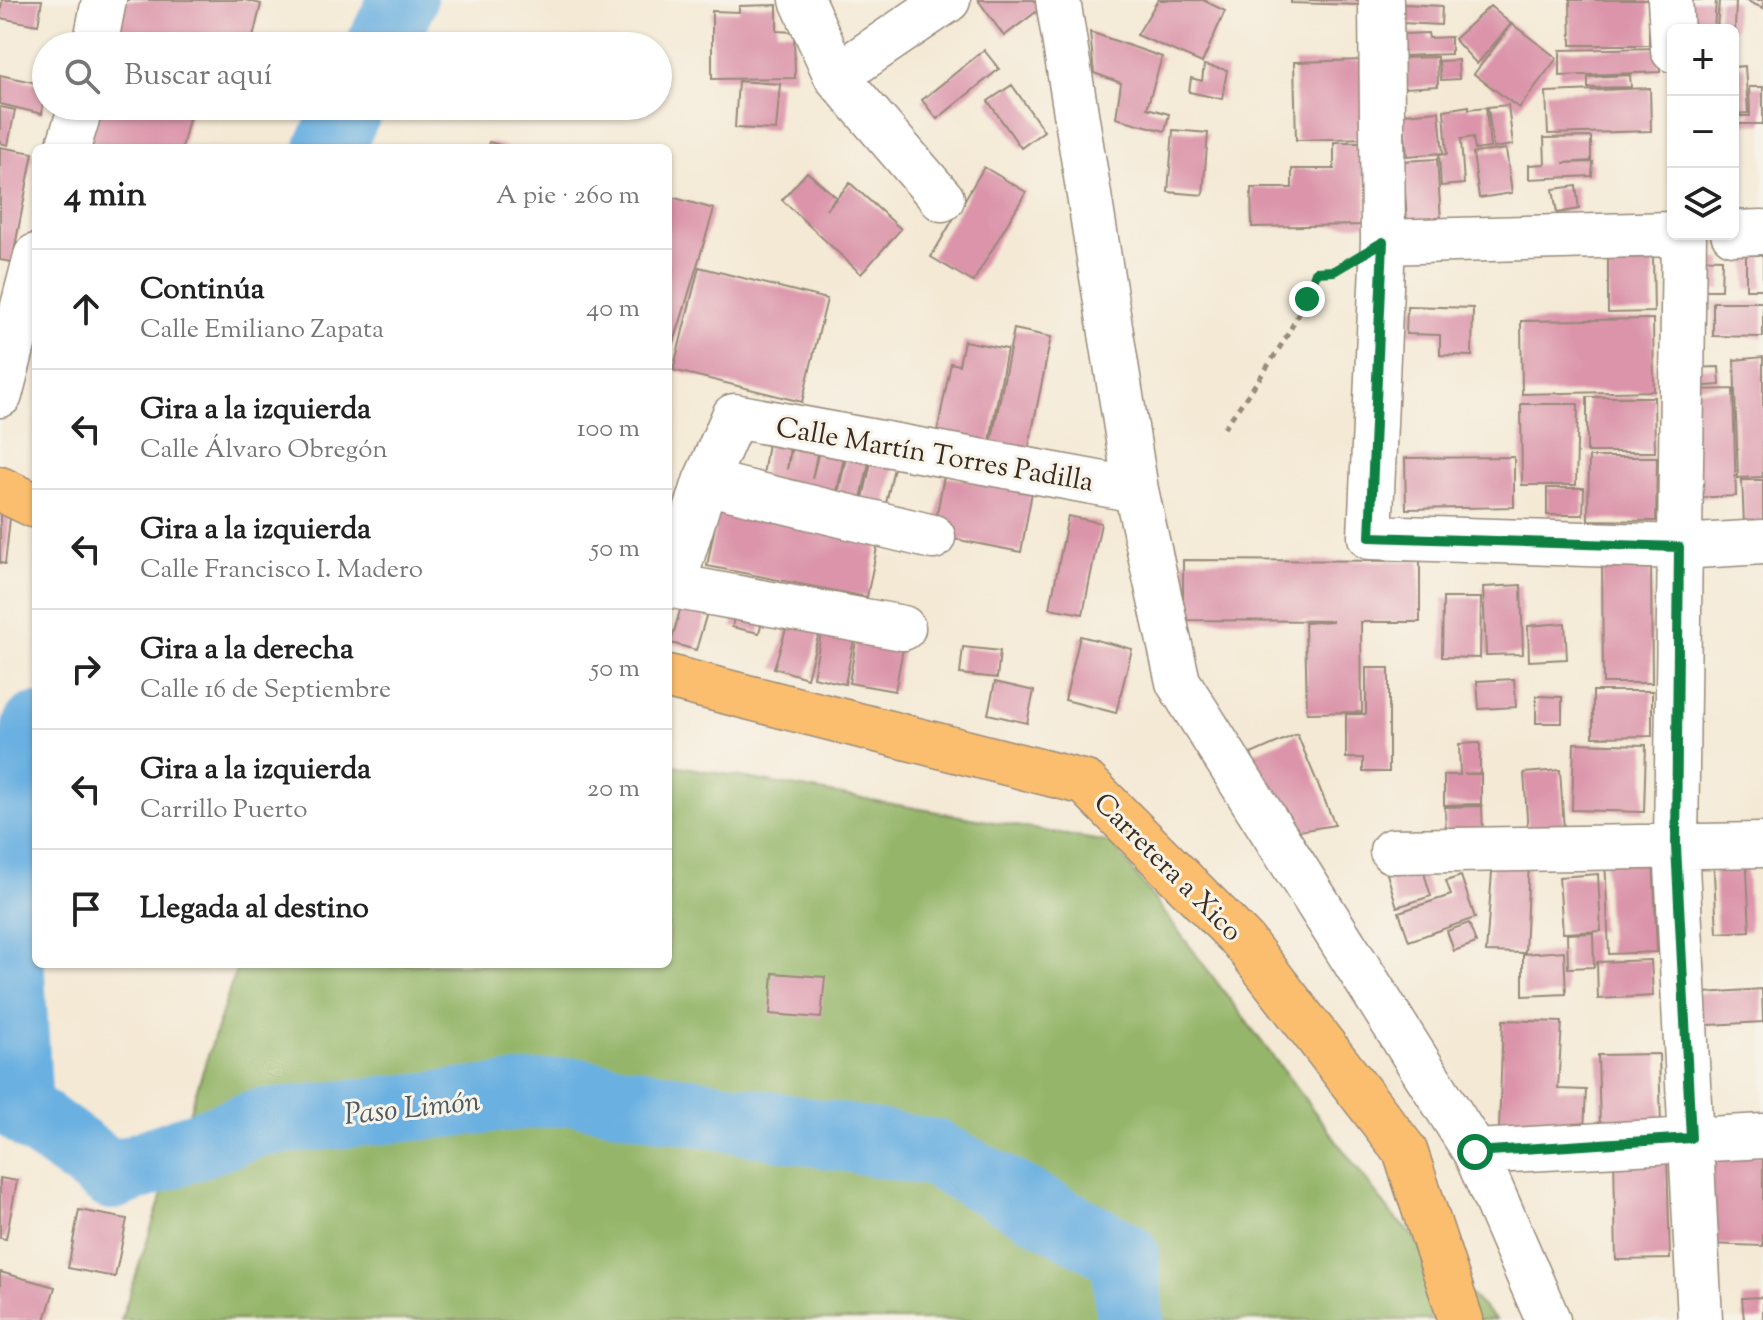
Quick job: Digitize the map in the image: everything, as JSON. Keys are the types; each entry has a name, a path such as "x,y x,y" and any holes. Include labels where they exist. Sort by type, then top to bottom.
{"main road":[{"name":"Carretera a Xico","path":"672,678 1086,783 1243,941 1405,1151 1461,1320"}],"street":[{"path":"98,32 104,0"},
{"path":"802,0 836,76 942,199"},
{"path":"836,76 948,0"},
{"path":"1058,0 1136,490 1178,682 1475,1152 1548,1320"},
{"path":"1381,0 1383,242 1370,537 1679,547 1763,542"},
{"path":"1670,0 1671,24"},
{"path":"69,144 77,120"},
{"path":"1739,233 1763,232"},
{"path":"1383,242 1667,234"},
{"path":"1684,240 1676,846 1700,1320"},
{"path":"0,395 32,271"},
{"name":"Calle Martín Torres Padilla","path":"705,482 734,416 1136,490"},
{"path":"903,628 673,586 705,482 933,537"},
{"path":"1392,851 1763,845"},
{"path":"1475,1152 1763,1136"}],"path":[{"path":"1224,428 1285,343 1307,299 1316,272 1334,271 1383,242"}],"green space":[{"path":"672,765 1112,843 1393,1216 1496,1320 121,1320 237,968 672,968"}],"building":[{"path":"2,0 42,0 38,25 0,18"},
{"path":"111,0 245,0 261,4 254,32 103,32"},
{"path":"978,0 1033,0 1040,9 1004,36"},
{"path":"1158,0 1203,0 1225,11 1202,63 1137,35"},
{"path":"1291,0 1359,0 1359,5 1291,3"},
{"path":"1570,0 1649,0 1649,45 1571,45"},
{"path":"1681,0 1716,0 1714,24 1683,24"},
{"path":"1719,0 1736,1 1735,24 1717,24"},
{"path":"1744,0 1763,0 1763,8"},
{"path":"1403,4 1442,6 1441,25 1402,23"},
{"path":"777,5 777,31 794,32 795,78 712,79 712,11 739,12 739,6"},
{"path":"1490,6 1511,24 1477,64 1454,39"},
{"path":"1512,24 1557,58 1519,108 1474,74"},
{"path":"1090,32 1162,57 1147,108 1169,114 1165,131 1116,118 1121,83 1094,73"},
{"path":"1428,33 1429,38 1451,37 1451,54 1403,56 1403,34"},
{"path":"1659,48 1660,72 1560,76 1560,50"},
{"path":"984,50 999,69 937,119 922,100"},
{"path":"1437,57 1438,86 1404,88 1402,58"},
{"path":"1366,60 1368,138 1296,140 1294,62"},
{"path":"1458,60 1459,79 1441,80 1439,61"},
{"path":"1204,65 1227,70 1222,99 1189,92 1191,78 1202,81"},
{"path":"1739,66 1745,66 1748,113 1739,114"},
{"path":"0,75 32,82 32,112 0,104"},
{"path":"1630,75 1631,87 1588,88 1588,77"},
{"path":"738,81 780,84 776,130 735,128"},
{"path":"1012,85 1044,131 1021,148 988,101"},
{"path":"1749,87 1763,87 1763,124 1739,124 1739,116 1750,116"},
{"path":"1650,88 1651,131 1548,134 1546,92"},
{"path":"1508,105 1513,145 1493,148 1488,107"},
{"path":"1469,106 1469,109 1486,107 1490,148 1475,150 1473,137 1461,139 1464,184 1441,186 1439,155 1447,154 1444,110"},
{"path":"0,107 15,110 8,145 0,143"},
{"path":"1439,111 1443,153 1407,156 1403,114"},
{"path":"87,120 189,120 183,144 82,144"},
{"path":"1173,130 1208,133 1203,195 1168,192"},
{"path":"1591,137 1591,161 1563,163 1593,162 1592,176 1529,179 1529,165 1545,164 1544,138"},
{"path":"1334,142 1365,142 1366,225 1252,227 1251,188 1292,188 1292,169 1334,169"},
{"path":"0,147 32,153 32,158 12,262 0,260"},
{"path":"1506,149 1512,193 1479,198 1473,153"},
{"path":"1437,159 1441,221 1407,223 1403,161"},
{"path":"984,167 1026,192 973,282 931,257"},
{"path":"807,172 836,197 826,210 850,183 901,229 861,274 782,200"},
{"path":"1576,186 1579,209 1557,213 1553,189"},
{"path":"672,197 714,209 672,346"},
{"path":"1746,255 1763,255 1763,289 1746,289"},
{"path":"1653,257 1654,312 1608,313 1608,258"},
{"path":"1687,258 1722,259 1721,290 1686,290"},
{"path":"699,267 827,299 802,402 673,370"},
{"path":"1713,302 1763,302 1763,337 1713,336"},
{"path":"1407,306 1473,308 1472,356 1440,355 1440,335 1406,334"},
{"path":"1653,319 1654,391 1522,394 1521,321"},
{"path":"1014,329 1051,337 1026,461 989,454"},
{"path":"964,341 1007,349 987,457 934,447 951,363 959,365"},
{"path":"1763,357 1763,477 1738,478 1734,360"},
{"path":"1719,367 1720,385 1689,387 1688,368"},
{"path":"1733,389 1736,496 1691,498 1689,390"},
{"path":"1587,397 1654,397 1655,452 1587,452"},
{"path":"1521,404 1578,404 1576,485 1522,485"},
{"path":"769,435 791,439 787,470 793,440 819,444 812,479 820,446 845,452 834,507 761,490"},
{"path":"847,453 870,458 858,512 835,507"},
{"path":"1514,457 1514,507 1406,509 1405,458"},
{"path":"1589,457 1657,457 1656,521 1588,520"},
{"path":"872,458 895,463 883,517 860,512"},
{"path":"944,476 1032,492 1021,552 933,535"},
{"path":"1742,480 1763,480 1763,524 1744,524"},
{"path":"1547,488 1584,488 1583,515 1547,515"},
{"path":"721,495 881,528 867,597 707,566"},
{"path":"0,508 11,509 5,564 0,563"},
{"path":"1068,516 1101,523 1083,614 1050,608"},
{"path":"1183,560 1420,561 1420,622 1361,622 1362,712 1307,713 1305,623 1333,621 1183,620"},
{"path":"1651,560 1652,683 1603,683 1602,561"},
{"path":"1521,585 1523,654 1486,655 1483,587"},
{"path":"686,588 712,596 696,650 672,643"},
{"path":"1443,598 1481,598 1480,658 1442,657"},
{"path":"738,599 766,605 759,633 732,627"},
{"path":"792,610 823,618 807,678 774,668"},
{"path":"824,618 857,625 845,684 813,677"},
{"path":"1565,623 1567,659 1529,661 1528,626"},
{"path":"858,629 905,638 895,691 849,683"},
{"path":"1080,636 1132,649 1116,713 1065,700"},
{"path":"963,647 1000,651 997,678 960,674"},
{"path":"1366,668 1389,668 1389,772 1363,772 1363,758 1346,758 1346,714 1366,714"},
{"path":"1514,679 1516,707 1479,709 1477,681"},
{"path":"995,682 1034,691 1027,723 988,714"},
{"path":"1593,691 1652,691 1652,736 1593,737"},
{"path":"1536,696 1562,697 1562,723 1536,723"},
{"path":"1297,734 1335,825 1287,833 1251,754"},
{"path":"1480,743 1480,773 1464,774 1481,774 1481,804 1444,805 1444,775 1460,775 1459,744"},
{"path":"1574,743 1646,745 1644,812 1572,810"},
{"path":"1560,770 1564,830 1528,833 1524,773"},
{"path":"1482,806 1483,836 1446,837 1445,807"},
{"path":"1746,852 1750,931 1717,933 1713,854"},
{"path":"1653,855 1657,952 1609,954 1605,857"},
{"path":"1493,859 1529,861 1525,953 1486,952"},
{"path":"1421,863 1431,896 1397,907 1387,874"},
{"path":"1598,874 1601,931 1563,933 1559,877"},
{"path":"1461,876 1475,918 1409,941 1399,912 1451,895 1446,881"},
{"path":"1469,923 1476,943 1454,951 1447,931"},
{"path":"1593,933 1594,967 1568,968 1567,934"},
{"path":"1564,951 1566,994 1523,996 1523,954"},
{"path":"1651,960 1653,996 1598,999 1597,962"},
{"path":"773,973 825,977 821,1018 770,1014"},
{"path":"1762,989 1763,1022 1691,1026 1690,994"},
{"path":"1503,1020 1562,1022 1558,1089 1586,1090 1584,1132 1499,1129"},
{"path":"1659,1054 1661,1126 1600,1127 1598,1055"},
{"path":"1712,1154 1763,1155 1763,1246 1709,1244"},
{"path":"1667,1155 1670,1259 1616,1260 1614,1156"},
{"path":"0,1178 17,1181 6,1239 0,1238"},
{"path":"79,1210 127,1219 115,1277 68,1268"},
{"path":"0,1272 55,1287 45,1320 0,1320"},
{"path":"1763,1297 1763,1320 1744,1320 1742,1298"}],"waterway":[{"name":"Paso Limón","path":"387,32 403,0"},
{"name":"Paso Limón","path":"331,144 343,120"},
{"name":"Paso Limón","path":"32,749 6,889 19,1108 112,1176 258,1123 573,1091 934,1153 1125,1255 1130,1320"}],"route":[{"path":"1307,299 1316,272 1334,271 1383,242 1370,537 1679,547 1676,846 1691,1138 1475,1152"}]}
